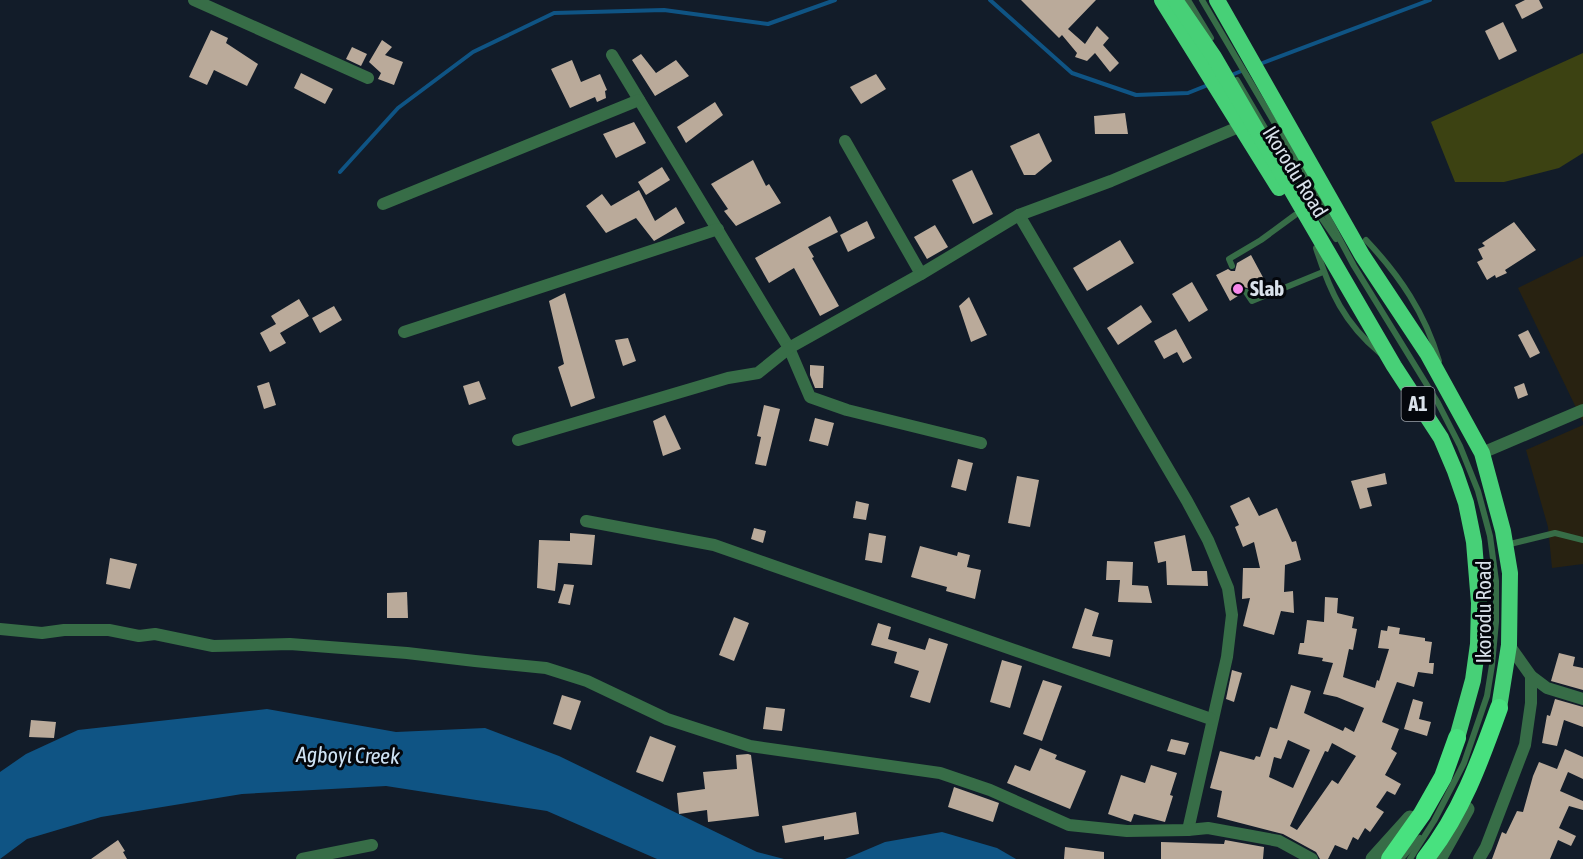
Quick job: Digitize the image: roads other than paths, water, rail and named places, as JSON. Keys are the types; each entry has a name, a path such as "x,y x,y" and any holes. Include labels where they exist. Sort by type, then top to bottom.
{"highway":[{"name":"Ikorodu Road","path":"1162,0 1212,58"},
{"name":"Ikorodu Road","path":"1175,0 1240,103 1394,366"},
{"name":"Ikorodu Road","path":"1217,0 1362,255 1427,353"},
{"name":"Ikorodu Road","path":"1226,0 1240,44"},
{"name":"Ikorodu Road","path":"1268,90 1366,240 1482,453 1505,545 1510,573 1509,645 1499,708 1467,791 1442,838 1425,859"},
{"name":"Ikorodu Road","path":"1240,103 1241,126 1316,249 1441,438 1466,503 1474,542 1478,582 1478,644 1473,680 1457,738 1443,777 1422,814 1390,859"}],"street":[{"path":"194,0 368,78"},
{"path":"612,55 789,348 810,397 847,410 981,443"},
{"path":"383,204 639,100"},
{"path":"518,440 728,378 758,373 789,348 921,274 1019,215 1111,181 1241,126"},
{"path":"845,141 921,274"},
{"path":"1019,215 1187,501 1208,540 1228,588 1232,615 1227,657 1211,719 1188,830"},
{"path":"404,332 718,230"},
{"path":"1482,453 1583,410"},
{"path":"586,521 714,545 1211,719"},
{"path":"0,629 42,633 64,630 109,630 140,636 155,634 213,646 290,644 407,653 546,668 587,681 667,719 750,746 940,773 990,790 1069,825 1127,831 1208,828 1279,841 1312,859"},
{"path":"1509,645 1531,676 1547,688 1583,699"},
{"path":"1479,859 1486,847 1525,745 1531,703 1531,676"},
{"name":"Ikorodu Road","path":"1439,859 1474,794 1489,755 1499,708"},
{"name":"Ikorodu Road","path":"1373,859 1412,817 1435,782 1457,738"},
{"path":"302,859 372,845"}],"lane":[{"path":"1188,0 1212,58"},
{"path":"1202,0 1240,44"},
{"path":"1268,90 1354,266"},
{"path":"1240,103 1354,266 1437,403 1460,446 1478,491 1490,536 1496,581 1496,622 1486,696 1464,763 1434,822 1410,859"},
{"path":"1232,266 1229,259 1261,240 1295,215"},
{"path":"1366,240 1390,265 1431,333 1448,390"},
{"path":"1316,249 1327,285 1344,315 1366,341 1394,366"},
{"path":"1246,292 1252,301 1323,272"},
{"path":"1505,545 1556,533 1583,540"},
{"path":"1401,859 1434,822"}],"water":[{"name":"Agboyi Creek","path":"267,709 396,732 485,728 559,756 757,852 784,859 657,859 547,811 386,786 242,794 101,817 27,839 0,859 0,772 26,754 78,730"},
{"path":"942,832 997,848 1016,859 845,859 885,842"}],"waterway":[{"path":"340,172 398,108 473,52 554,13 664,10 768,24 835,0"},
{"path":"990,0 1072,73 1136,95 1188,93 1208,85"},
{"path":"1260,64 1430,0"},
{"path":"1229,76 1244,70"}],"place":[{"name":"Slab","path":"1238,289"}]}
